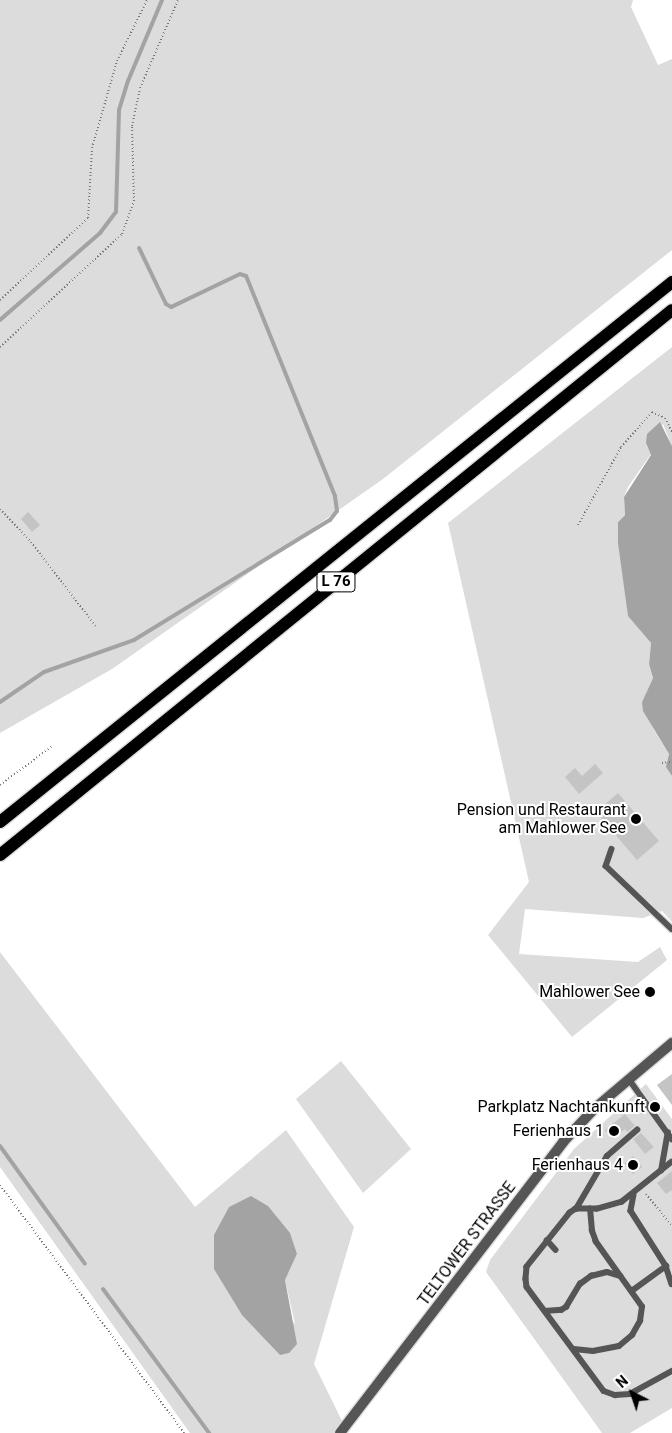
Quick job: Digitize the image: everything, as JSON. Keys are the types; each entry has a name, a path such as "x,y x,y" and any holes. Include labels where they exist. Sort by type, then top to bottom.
{"main road":[{"name":"L 76","path":"0,822 672,282"},
{"name":"L 76","path":"0,855 672,310"}],"street":[{"name":"TELTOWER STRASSE","path":"340,1433 563,1142 629,1079 672,1043"}],"lane":[{"path":"612,849 606,866 672,929"},
{"path":"629,1079 670,1136 661,1172"},
{"path":"637,1130 607,1156 576,1209 547,1240 527,1267 527,1287 604,1391 615,1395 630,1394 672,1371"},
{"path":"576,1209 590,1209 622,1202 634,1195 672,1162"},
{"path":"634,1195 631,1211 666,1266 672,1284"},
{"path":"574,1349 608,1350 619,1346 632,1335 640,1320 642,1307 633,1290 596,1242 592,1231 590,1209"},
{"path":"547,1240 556,1250"},
{"path":"633,1290 666,1266"},
{"path":"545,1310 561,1310 566,1307 580,1284 591,1276 607,1272 621,1276"}],"path":[{"path":"0,300 88,218 92,148 117,61 147,0"},
{"path":"0,347 122,234 134,201 132,126 140,88 178,0"},
{"path":"578,525 621,447 652,412 665,418 672,432"},
{"path":"0,509 31,542 97,628"},
{"path":"0,785 50,747"},
{"path":"662,763 672,762"},
{"path":"0,1185 184,1433"},
{"path":"646,1193 672,1226"}],"shaded area":[{"path":"0,0 633,0 631,7 658,65 672,59 672,250 383,479 112,669 0,733"},
{"path":"672,347 672,446 663,424 647,446 651,454 628,487 624,497 625,515 618,522 628,615 651,643 649,664 653,678 642,702 654,730 669,754 667,763 672,776 672,922 662,911 643,918 525,909 519,954 638,962 660,947 667,960 572,1037 488,935 529,882 448,523"},
{"path":"660,422 672,446 672,776 666,767 669,754 643,711 642,702 653,678 649,664 651,643 628,616 618,543 618,522 625,515 624,497 651,455 646,443 647,434"},
{"path":"0,952 195,1207 286,1130 354,1227 314,1364 345,1427 340,1433 190,1433 0,1167","holes":["214,1235 297,1254 285,1280 295,1324"]},
{"path":"341,1061 411,1149 363,1193 296,1099"},
{"path":"646,1084 672,1119 672,1408 630,1433 602,1433 486,1272 490,1260 574,1149"},
{"path":"251,1196 268,1206 290,1233 297,1254 285,1280 297,1344 289,1353 280,1355 242,1315 214,1269 214,1235 229,1207"}],"building":[{"path":"28,512 40,525 32,532 21,519"},
{"path":"595,764 603,773 579,794 565,777 575,768 582,776"},
{"path":"618,793 659,841 637,860 596,812"},
{"path":"672,1074 672,1105 657,1085"},
{"path":"625,1114 635,1126 627,1132 625,1129 612,1139 605,1130"},
{"path":"641,1133 654,1147 645,1154 633,1139"},
{"name":"Ferienhaus 4","path":"633,1156 642,1167 633,1174 624,1164"},
{"path":"672,1171 672,1190 666,1194 657,1183"}],"waterway":[{"path":"0,320 100,233 116,212 119,110 128,81 162,0"},
{"path":"0,702 44,672 134,640 330,520 337,511 335,496 246,276 240,274 171,307 166,304 139,248"},
{"path":"0,1146 85,1264"},
{"path":"103,1289 209,1433"}],"place":[{"name":"Pension und Restaurant am Mahlower See","path":"636,819"},
{"name":"Mahlower See","path":"650,992"},
{"name":"Parkplatz Nachtankunft","path":"655,1107"},
{"name":"Ferienhaus 1","path":"614,1131"},
{"name":"Ferienhaus 4","path":"633,1165"}]}
